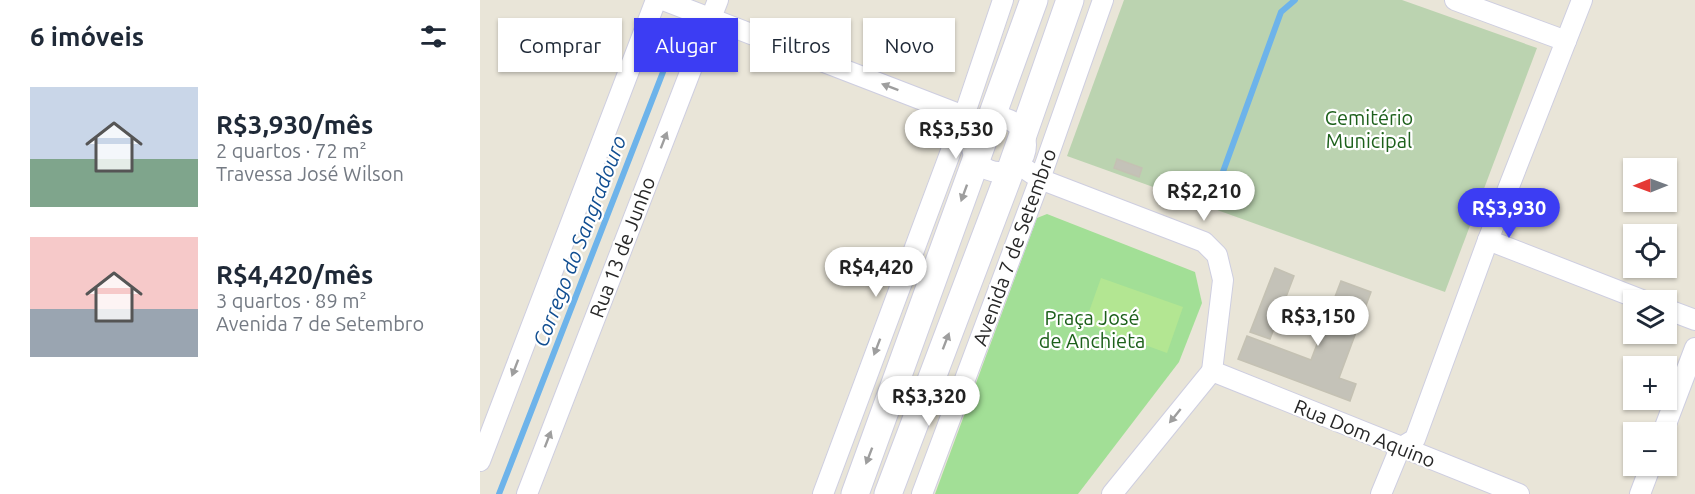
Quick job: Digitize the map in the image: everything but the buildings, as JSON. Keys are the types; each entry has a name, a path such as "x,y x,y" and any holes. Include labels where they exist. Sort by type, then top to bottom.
{"main road":[{"path":"855,494 976,159 978,121 1034,0"},
{"name":"Avenida 7 de Setembro","path":"888,494 1014,166 1023,131 1070,0"}],"street":[{"path":"480,461 656,0"},
{"path":"663,0 708,18"},
{"name":"Rua 13 de Junho","path":"710,18 718,0"},
{"path":"823,494 864,383 978,121 1003,0"},
{"name":"Avenida 7 de Setembro","path":"922,494 1040,179 1103,0"},
{"path":"1455,0 1566,40"},
{"path":"1382,494 1400,448 1415,439 1488,240 1582,0"},
{"path":"738,30 978,121 1005,118 1023,131"},
{"name":"Rua 13 de Junho","path":"527,494 690,72"},
{"path":"976,159 988,169 1003,171 1014,166 1040,179 1204,242 1217,255 1223,280 1212,371 1112,494"},
{"path":"1488,240 1623,293"},
{"path":"1677,313 1695,320"},
{"path":"1667,422 1695,348"},
{"name":"Rua Dom Aquino","path":"1212,371 1519,494"},
{"path":"864,383 893,393"},
{"path":"922,404 951,416"},
{"path":"1640,494 1647,476"}],"green space":[{"name":"Cemitério Municipal","path":"1124,0 1402,0 1537,48 1445,292 1067,156"},
{"name":"Praça José de Anchieta","path":"1047,214 1195,272 1202,303 1179,362 1078,494 935,494 1037,218"},
{"path":"1101,278 1183,307 1167,353 1085,323"}],"waterway":[{"name":"Corrego do Sangradouro","path":"499,494 691,0"},
{"path":"1212,202 1281,12 1295,0"}]}
